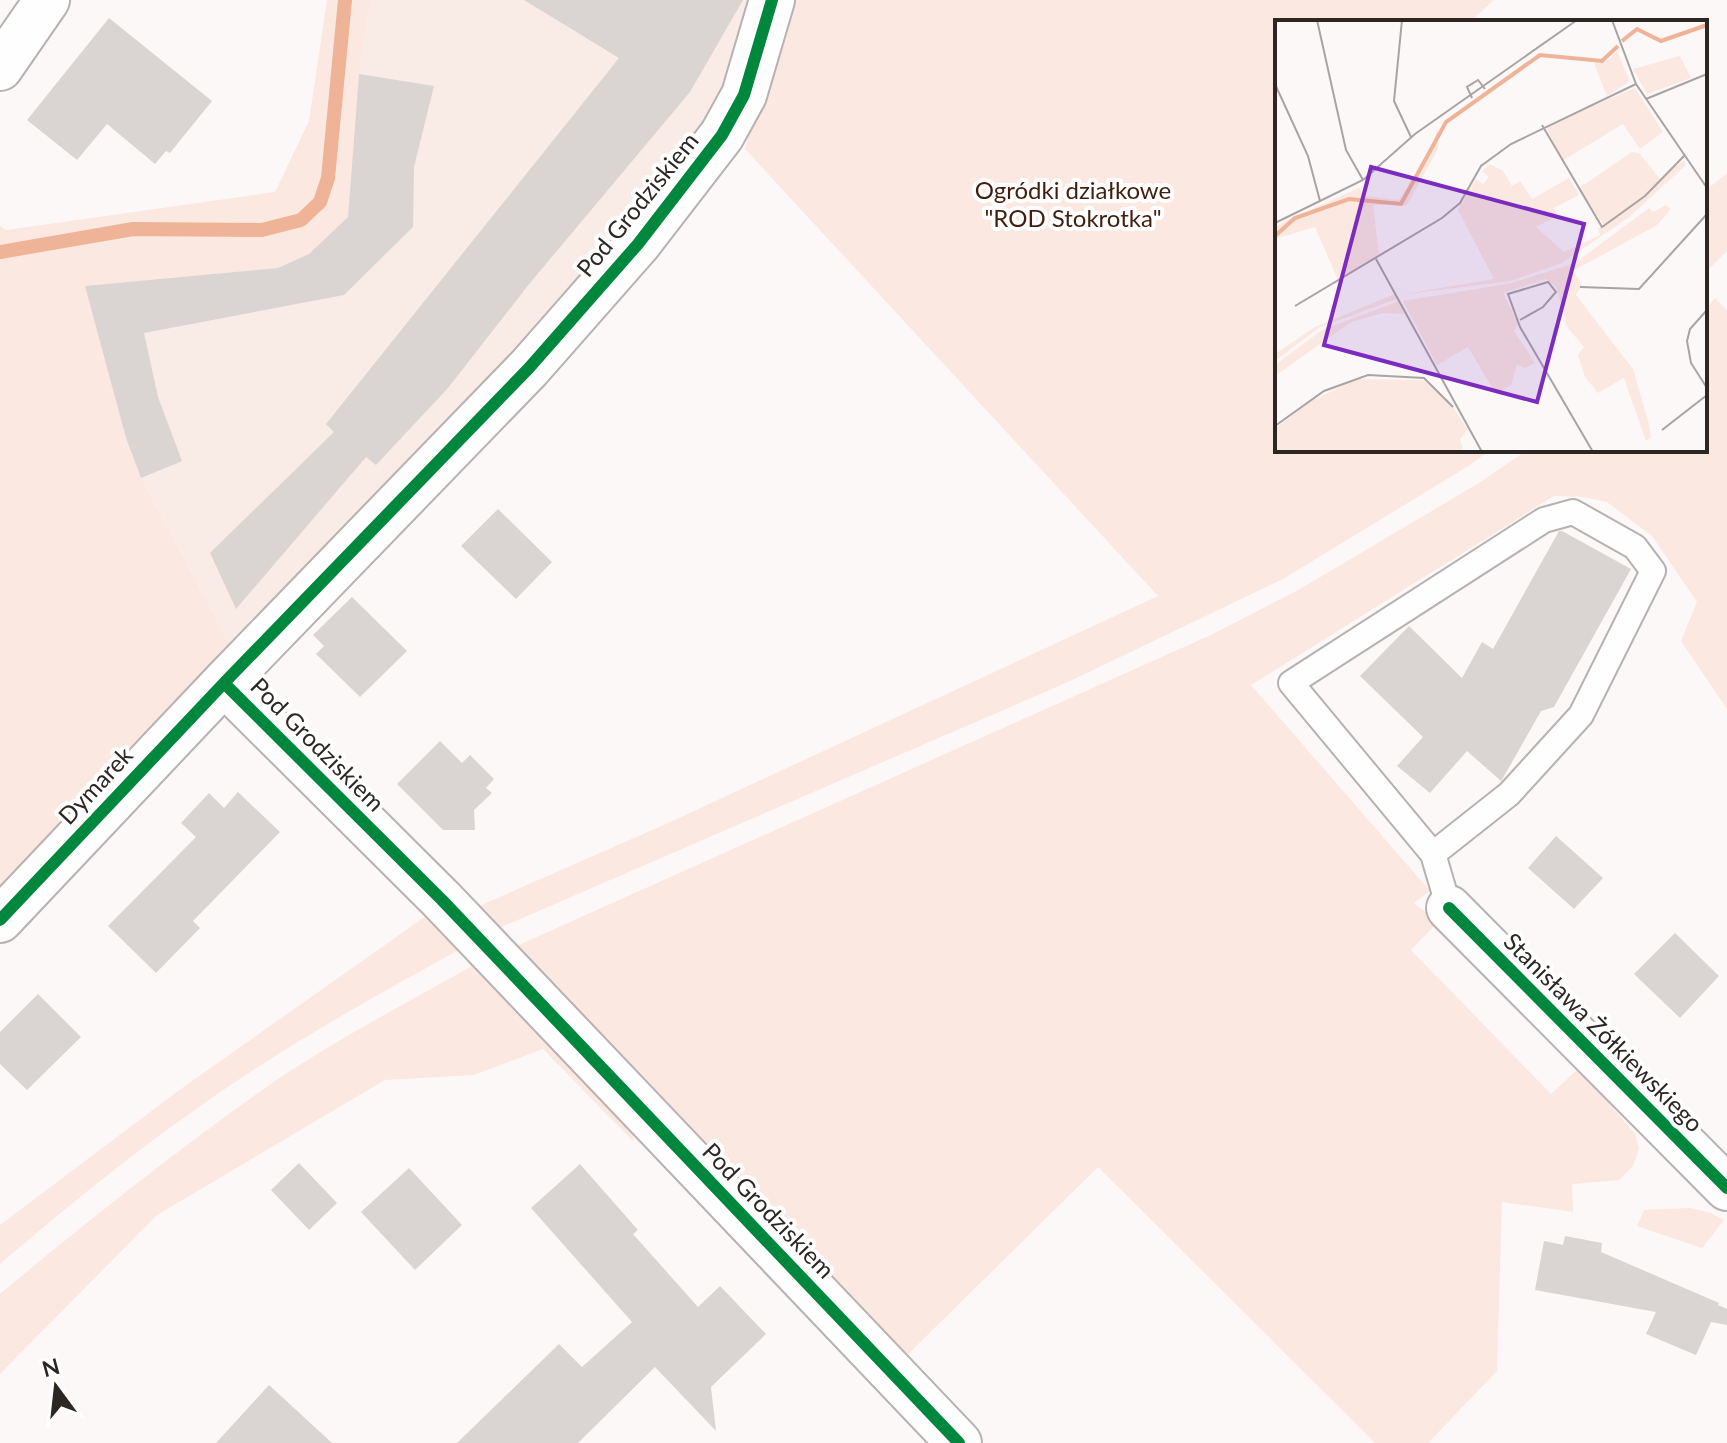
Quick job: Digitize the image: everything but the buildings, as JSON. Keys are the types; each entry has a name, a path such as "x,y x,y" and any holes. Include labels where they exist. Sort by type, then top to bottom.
{"street":[{"path":"0,68 47,0"},
{"name":"Pod Grodziskiem","path":"772,0 749,81 737,108 722,135 638,244 529,368 224,683 442,900 959,1443"},
{"name":"Dymarek","path":"0,920 224,683"},
{"name":"Stanisława Żółkiewskiego","path":"1449,908 1727,1188"}],"lane":[{"path":"1433,854 1509,794 1581,715 1653,571 1635,547 1573,512 1544,520 1291,683 1433,854 1449,908"}],"shaded area":[{"path":"371,0 759,0 715,107 621,235 518,351 235,654 141,478 126,438 85,286 278,268 359,74"}],"green space":[{"path":"327,0 371,0 359,74 348,217 309,254 278,268 86,286 126,438 141,478 235,654 0,900 0,226 6,230 275,192 309,121"},
{"name":"Ogródki działkowe \"ROD Stokrotka\"","path":"783,0 1494,0 1472,20 1275,20 1275,452 1487,452 1283,579 1068,682 490,932 470,910 666,824 1158,596 745,149"},
{"path":"1727,173 1727,251 1707,271 1707,189"},
{"path":"1715,298 1727,310 1727,709 1681,641 1697,602 1652,536 1607,502 1583,497 1554,496 1251,685 1430,891 1414,903 1438,922 1411,950 1551,1094 1579,1068 1635,1134 1639,1149 1633,1166 1619,1180 1572,1184 1573,1212 1502,1202 1497,1371 1428,1443 1375,1443 1098,1167 897,1365 512,948 1213,634 1300,589 1479,483 1524,452 1707,452 1707,308"},
{"path":"433,911 464,947 325,1025 224,1089 118,1167 0,1264 0,1225 178,1091"},
{"path":"481,961 632,1115 633,1141 543,1049 474,1075 385,1080 157,1215 0,1374 0,1294 130,1188 265,1088 344,1038"},
{"path":"1690,1208 1724,1220 1702,1248 1637,1226 1644,1210"}],"waterway":[{"path":"0,252 133,229 262,230 301,220 320,202 328,178 345,0"}],"cycle path":[{"path":"0,920 529,368 638,244 722,135 744,95 772,0"},
{"path":"224,683 442,900 959,1443"},
{"path":"1449,908 1727,1188"}]}
